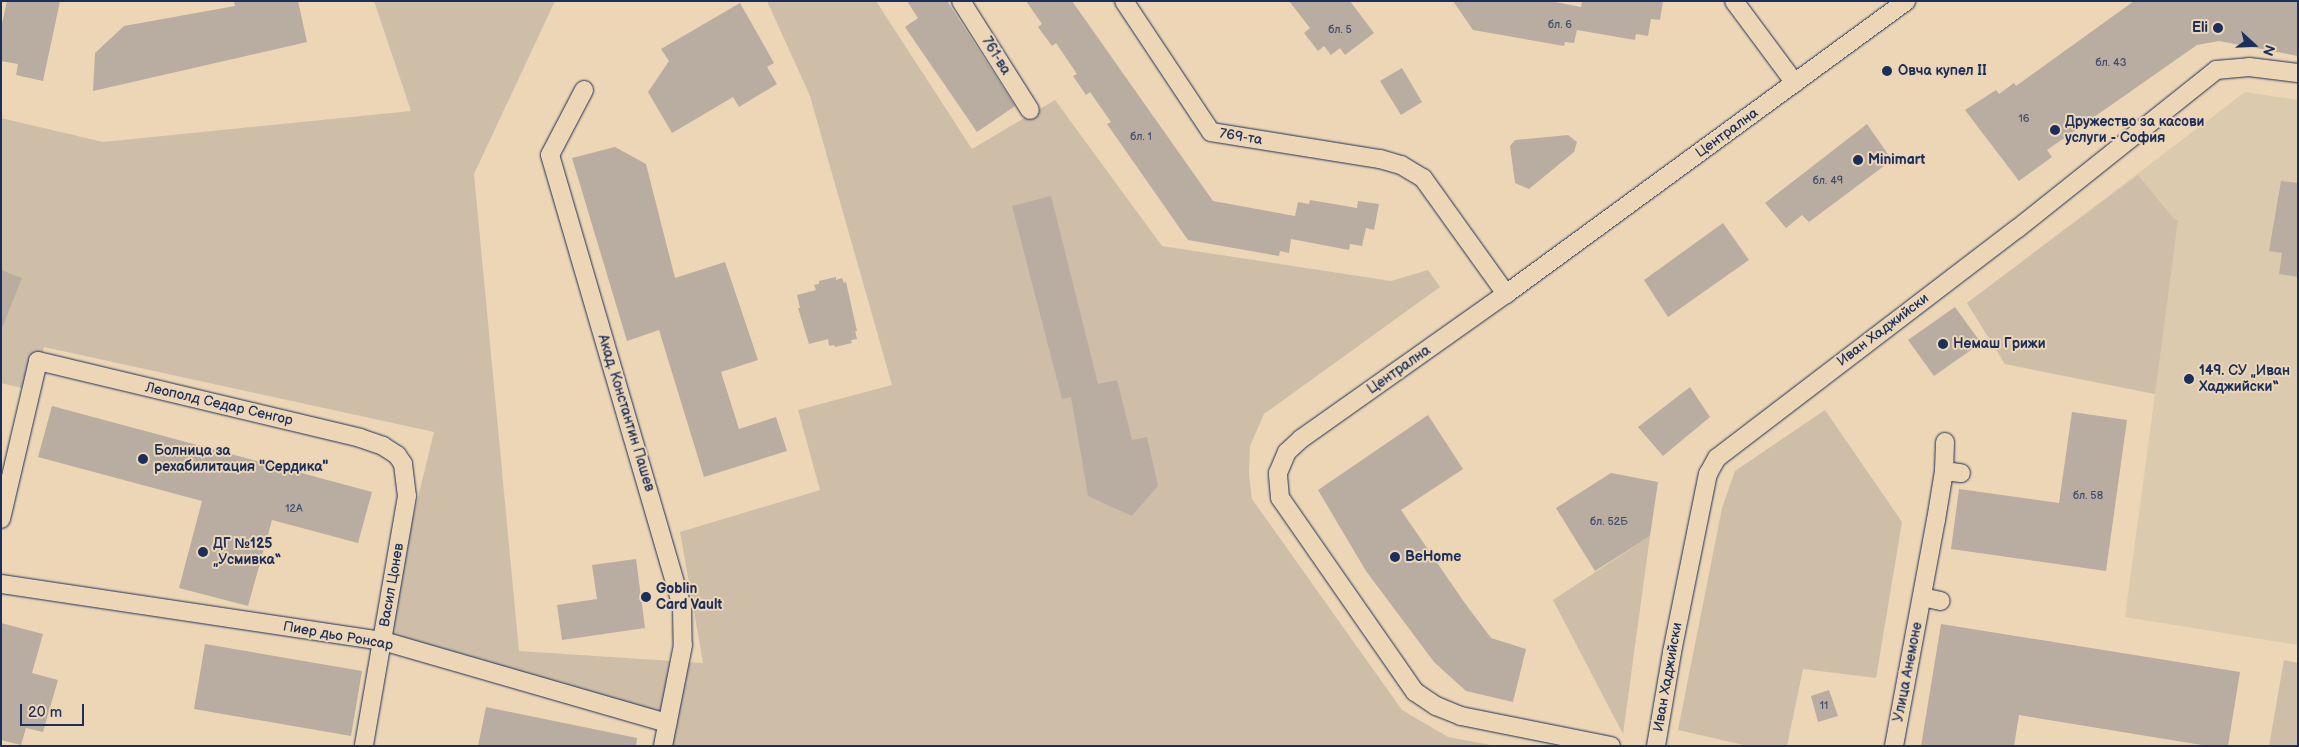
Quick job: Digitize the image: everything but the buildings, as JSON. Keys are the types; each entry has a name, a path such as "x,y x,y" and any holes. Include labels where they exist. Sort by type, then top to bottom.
{"street":[{"name":"761-ва","path":"962,1 1030,110"},
{"name":"769-та","path":"1124,1 1211,132 1380,159 1401,165 1423,178 1506,294"},
{"path":"1734,1 1795,83"},
{"name":"Централна","path":"1611,746 1461,716 1436,706 1415,692 1280,498 1278,473 1287,452 1301,440 1506,294 1906,1"},
{"name":"Иван Хаджийски","path":"1656,746 1672,652 1708,474 1718,458 2018,229 2216,70 2249,67 2298,73"},
{"name":"Акад. Константин Пашев","path":"584,90 550,155 682,606 683,645 662,746"},
{"name":"Леополд Седар Сенгор","path":"1,519 38,361 360,438 383,446 397,455"},
{"name":"Улица Анемоне","path":"1894,746 1922,598 1952,472 1945,442"},
{"name":"Васил Цонев","path":"364,746 407,496 403,464 397,455"},
{"name":"Пиер дьо Ронсар","path":"1,584 383,641 667,723"},
{"path":"1922,598 1941,601"}],"shaded area":[{"path":"374,1 555,1 474,174 519,651 703,663 680,532 820,490 798,410 892,385 810,96 767,1 876,1 972,149 1055,100 1162,246 1391,281 1428,270 1440,287 1264,414 1250,446 1249,474 1252,499 1402,710 1448,737 1496,746 663,746 667,723 383,641 434,432 44,347 34,391 1,383 1,118 103,142 411,111"},
{"name":"149. СУ „Иван Хаджийски“","path":"2245,92 2298,100 2298,645 2125,617 2155,394 2005,364 1967,303"},
{"path":"2138,175 2174,219 2178,220 2155,394 2005,364 1967,303"},
{"path":"1825,410 1902,522 1876,678 1803,669 1787,746 1748,746 1678,730 1722,508 1735,471"},
{"path":"1650,536 1623,734 1553,600"},
{"path":"2284,660 2298,663 2298,746 2269,746"}],"place":[{"name":"Eli","path":"2218,28"},
{"name":"Овча купел II","path":"1887,71"},
{"name":"Дружество за касови услуги - София","path":"2055,130"},
{"name":"Minimart","path":"1858,160"},
{"name":"Немаш Грижи","path":"1943,344"},
{"name":"149. СУ „Иван Хаджийски“","path":"2189,379"},
{"name":"Болница за рехабилитация \"Сердика\"","path":"143,459"},
{"name":"ДГ №125 „Усмивка“","path":"203,552"},
{"name":"BeHome","path":"1395,557"},
{"name":"Goblin Card Vault","path":"646,597"}]}
